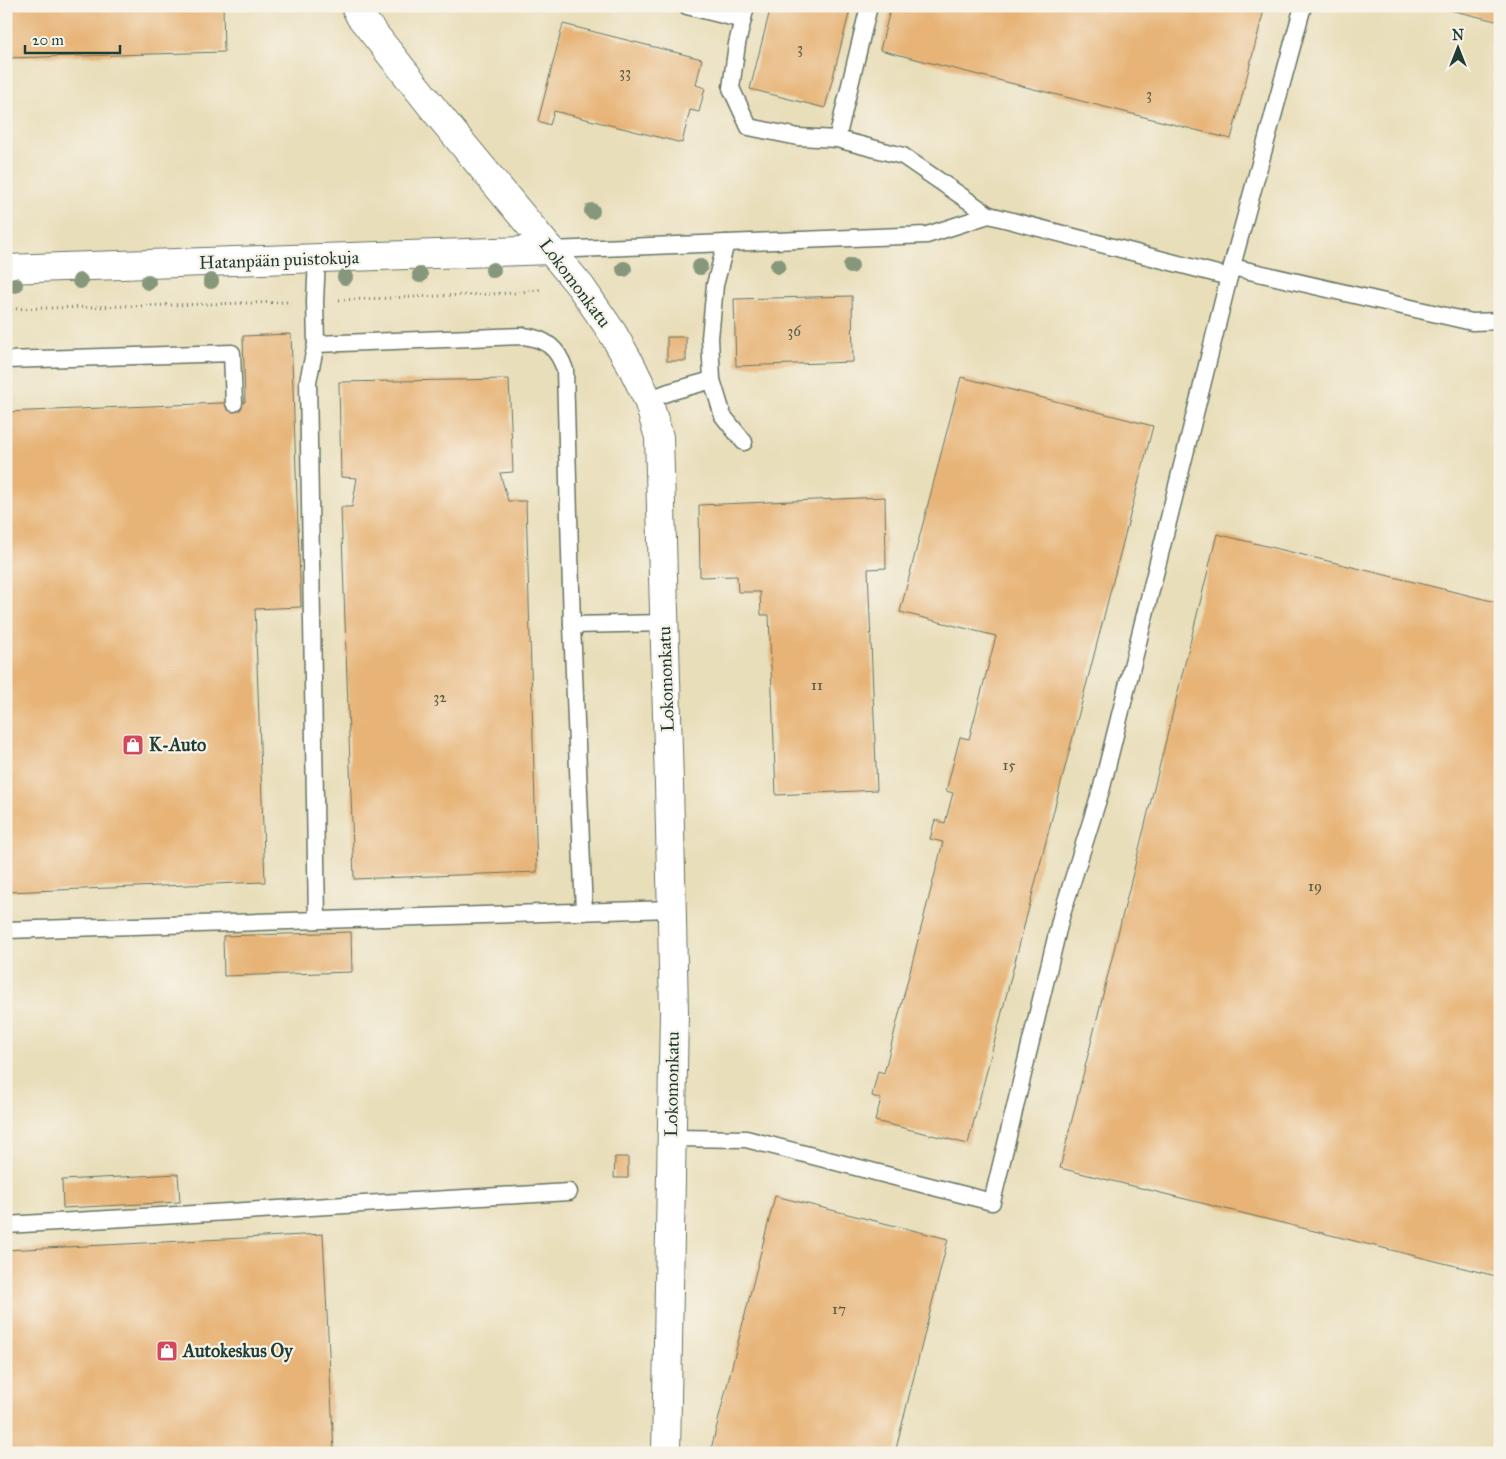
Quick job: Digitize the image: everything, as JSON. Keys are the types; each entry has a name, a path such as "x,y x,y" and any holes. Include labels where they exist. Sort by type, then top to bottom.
{"street":[{"name":"Lokomonkatu","path":"355,6 360,16 437,113 551,250 612,332 648,400 659,437 674,1012 666,1453"},
{"name":"Hatanpään puistokuja","path":"6,269 551,250"}],"lane":[{"path":"687,6 744,13 737,44 731,88 749,127 798,137 838,139 903,156 989,216 1230,272 1472,322 1500,322"},
{"path":"838,139 868,6"},
{"path":"672,1138 746,1139 992,1202 1061,917 1102,787 1230,272 1303,6"},
{"path":"551,250 927,235 989,216"},
{"path":"726,243 714,294 710,338 712,380 722,416 744,442"},
{"path":"317,259 314,301 316,344 308,381 317,920"},
{"path":"316,344 524,336 537,338 548,343 562,361 565,370 572,626 584,912"},
{"path":"6,360 232,353 234,403"},
{"path":"648,400 712,380"},
{"path":"572,626 665,623"},
{"path":"6,930 672,909"},
{"path":"6,1225 569,1192"}],"building":[{"path":"6,6 223,6 224,52 6,58"},
{"path":"771,6 851,6 825,108 750,89"},
{"path":"891,6 1265,6 1231,139 880,50"},
{"path":"1500,6 1500,22 1438,7"},
{"path":"563,24 702,59 696,85 705,88 699,112 690,110 682,143 554,111 550,125 538,121"},
{"path":"852,296 853,362 736,366 734,299"},
{"name":"K-Auto","path":"291,334 301,607 255,609 265,882 6,892 6,412 245,402 243,336"},
{"path":"667,337 686,337 686,361 667,361"},
{"path":"961,377 1153,426 968,1144 875,1121 881,1099 872,1096 878,1071 884,1073 943,842 930,839 935,820 945,823 953,793 946,791 960,737 969,739 996,636 900,612"},
{"path":"509,379 513,472 500,473 508,501 526,501 537,872 354,879 341,507 352,507 357,478 341,477 339,382"},
{"path":"885,497 886,568 868,569 877,790 776,795 769,615 761,615 760,592 738,592 737,576 700,577 699,505"},
{"path":"1217,534 1500,603 1500,1277 1060,1168"},
{"path":"351,932 352,972 224,976 223,936"},
{"path":"615,1157 628,1157 628,1178 614,1178"},
{"path":"178,1174 180,1202 63,1208 62,1180"},
{"path":"775,1196 948,1239 895,1453 710,1453"},
{"name":"Autokeskus Oy","path":"323,1234 334,1453 6,1453 6,1250"}],"place":[{"name":"K-Auto","path":"133,745"},
{"name":"Autokeskus Oy","path":"167,1351"}]}
